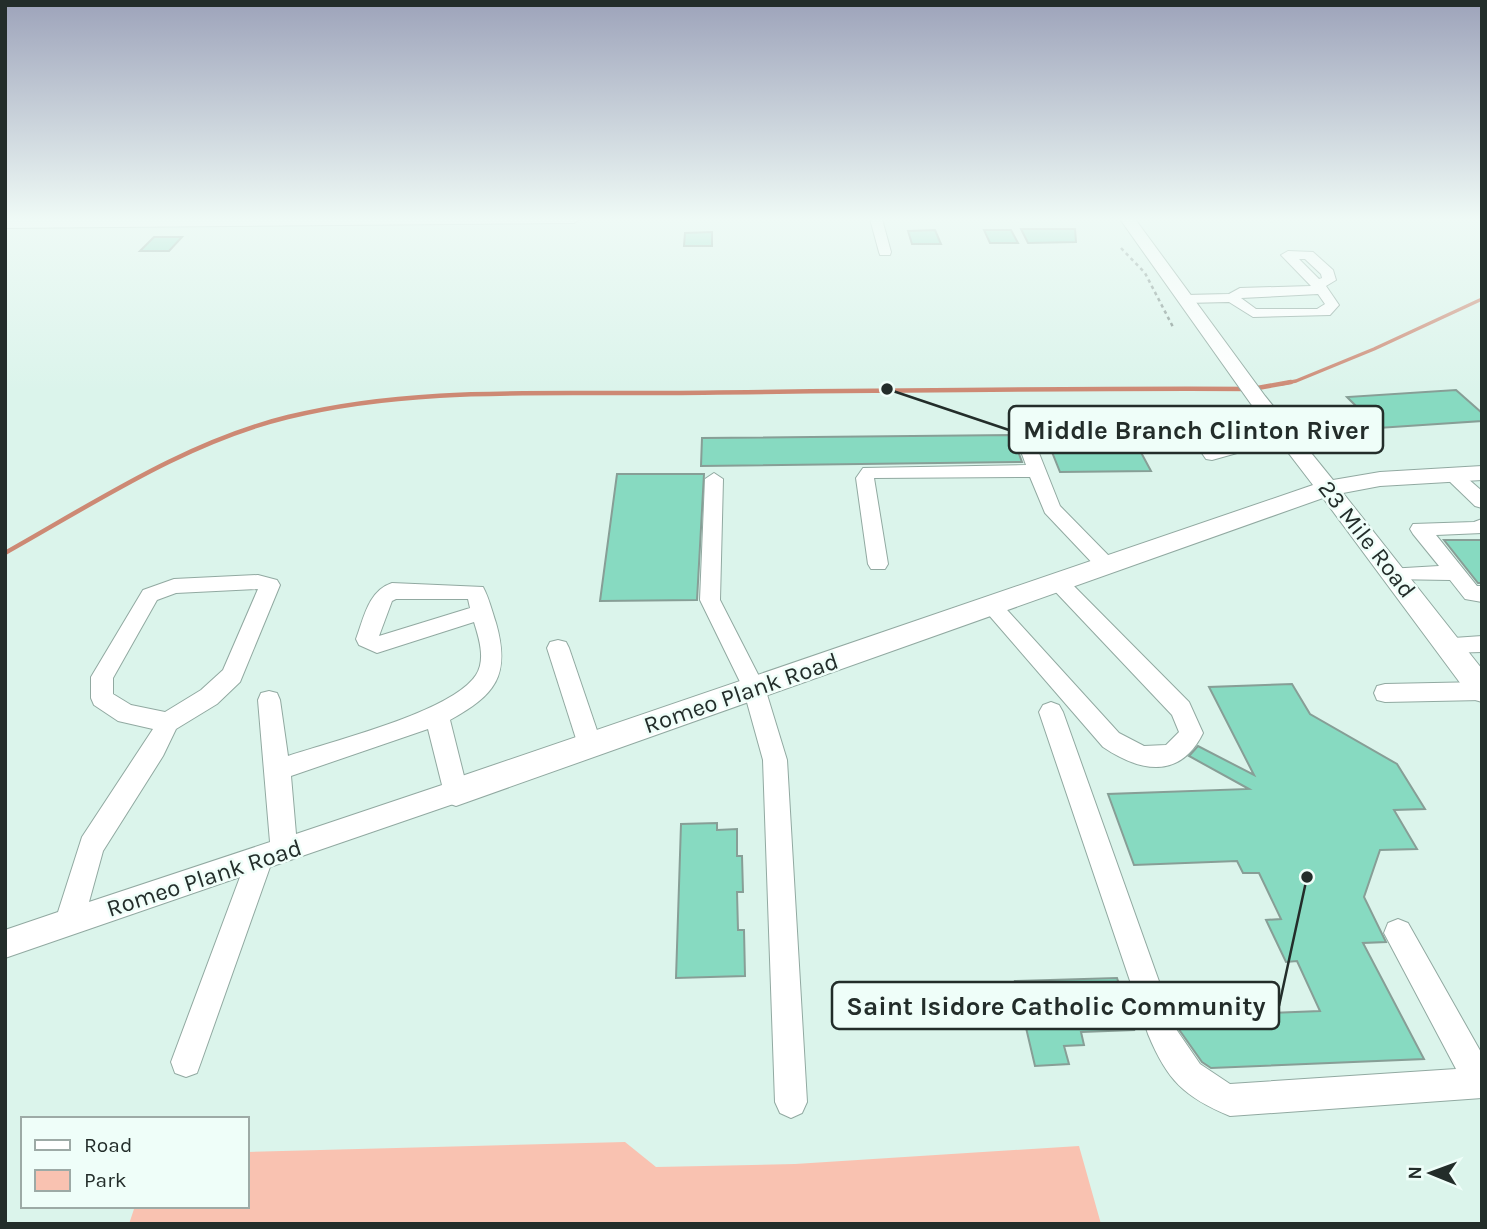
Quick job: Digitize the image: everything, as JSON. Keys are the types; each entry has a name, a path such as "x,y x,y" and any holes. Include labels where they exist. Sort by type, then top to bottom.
{"main road":[{"name":"23 Mile Road","path":"1169,276 1258,400 1395,574 1447,645 1473,667 1482,691"},
{"name":"Romeo Plank Road","path":"456,792 1327,488 1380,479 1482,473"}],"street":[{"path":"1185,299 1232,298 1240,292 1320,288 1332,304 1325,312 1317,313 1252,313 1232,298"},
{"path":"1105,565 1052,509 1020,427 1027,419 1174,418 1195,429 1212,455 1285,434"},
{"path":"878,564 865,478 869,472 1037,471"},
{"path":"1453,475 1482,502"},
{"path":"714,479 710,600 754,688 775,760 791,1102"},
{"path":"1482,525 1478,528 1420,529 1472,594 1482,594"},
{"path":"1395,574 1455,573"},
{"path":"991,606 1111,740 1123,748 1153,758 1177,752 1191,733 1181,709 1057,581"},
{"path":"69,922 91,846 155,749 168,722 209,697 232,676 270,585 258,582 174,586 150,594 102,677 102,698 126,714 168,722"},
{"path":"278,770 437,716 470,699 486,681 495,654 476,592 392,591 383,597 367,639 377,645 482,612"},
{"path":"1447,645 1482,644"},
{"path":"558,648 590,745"},
{"path":"1385,693 1482,691"},
{"path":"186,1062 250,889 271,855 278,770 269,700"},
{"path":"1051,712 1171,1055 1196,1083 1230,1100 1481,1084 1398,933"},
{"path":"437,716 456,792"},
{"name":"Romeo Plank Road","path":"5,944 456,792"}],"path":[{"path":"1146,276 1173,327"}],"green space":[{"path":"625,1142 656,1167 795,1164 1079,1146 1101,1224 129,1224 134,1208 248,1208 248,1152"}],"building":[{"path":"1456,390 1482,413 1482,421 1378,428 1347,397"},
{"path":"1044,432 1130,432 1151,471 1060,472"},
{"path":"1012,435 1022,462 701,466 702,438"},
{"path":"617,474 704,474 697,600 600,601"},
{"path":"1444,540 1482,540 1482,583 1478,583"},
{"path":"1292,684 1310,714 1397,764 1425,809 1394,810 1417,849 1380,850 1364,897 1386,942 1363,943 1424,1059 1211,1068 1202,1062 1178,1028 1175,1017 1320,1011 1297,961 1286,962 1266,920 1281,919 1259,873 1243,873 1237,861 1134,865 1108,794 1249,789 1189,756 1198,746 1254,775 1209,687"},
{"path":"717,823 717,830 737,829 737,856 742,856 743,892 737,892 738,930 744,930 745,976 676,978 681,824"},
{"path":"1117,978 1134,1030 1081,1032 1084,1045 1064,1046 1069,1064 1035,1066 1015,981"}],"waterway":[{"path":"1291,382 1374,349 1482,299"},
{"path":"5,553 142,475 214,442 250,428 334,407 426,396 473,394 1252,389 1291,382"},
{"path":"1281,384 1291,382"}],"place":[{"name":"Middle Branch Clinton River","path":"887,389"},
{"name":"Saint Isidore Catholic Community","path":"1307,877"}]}
